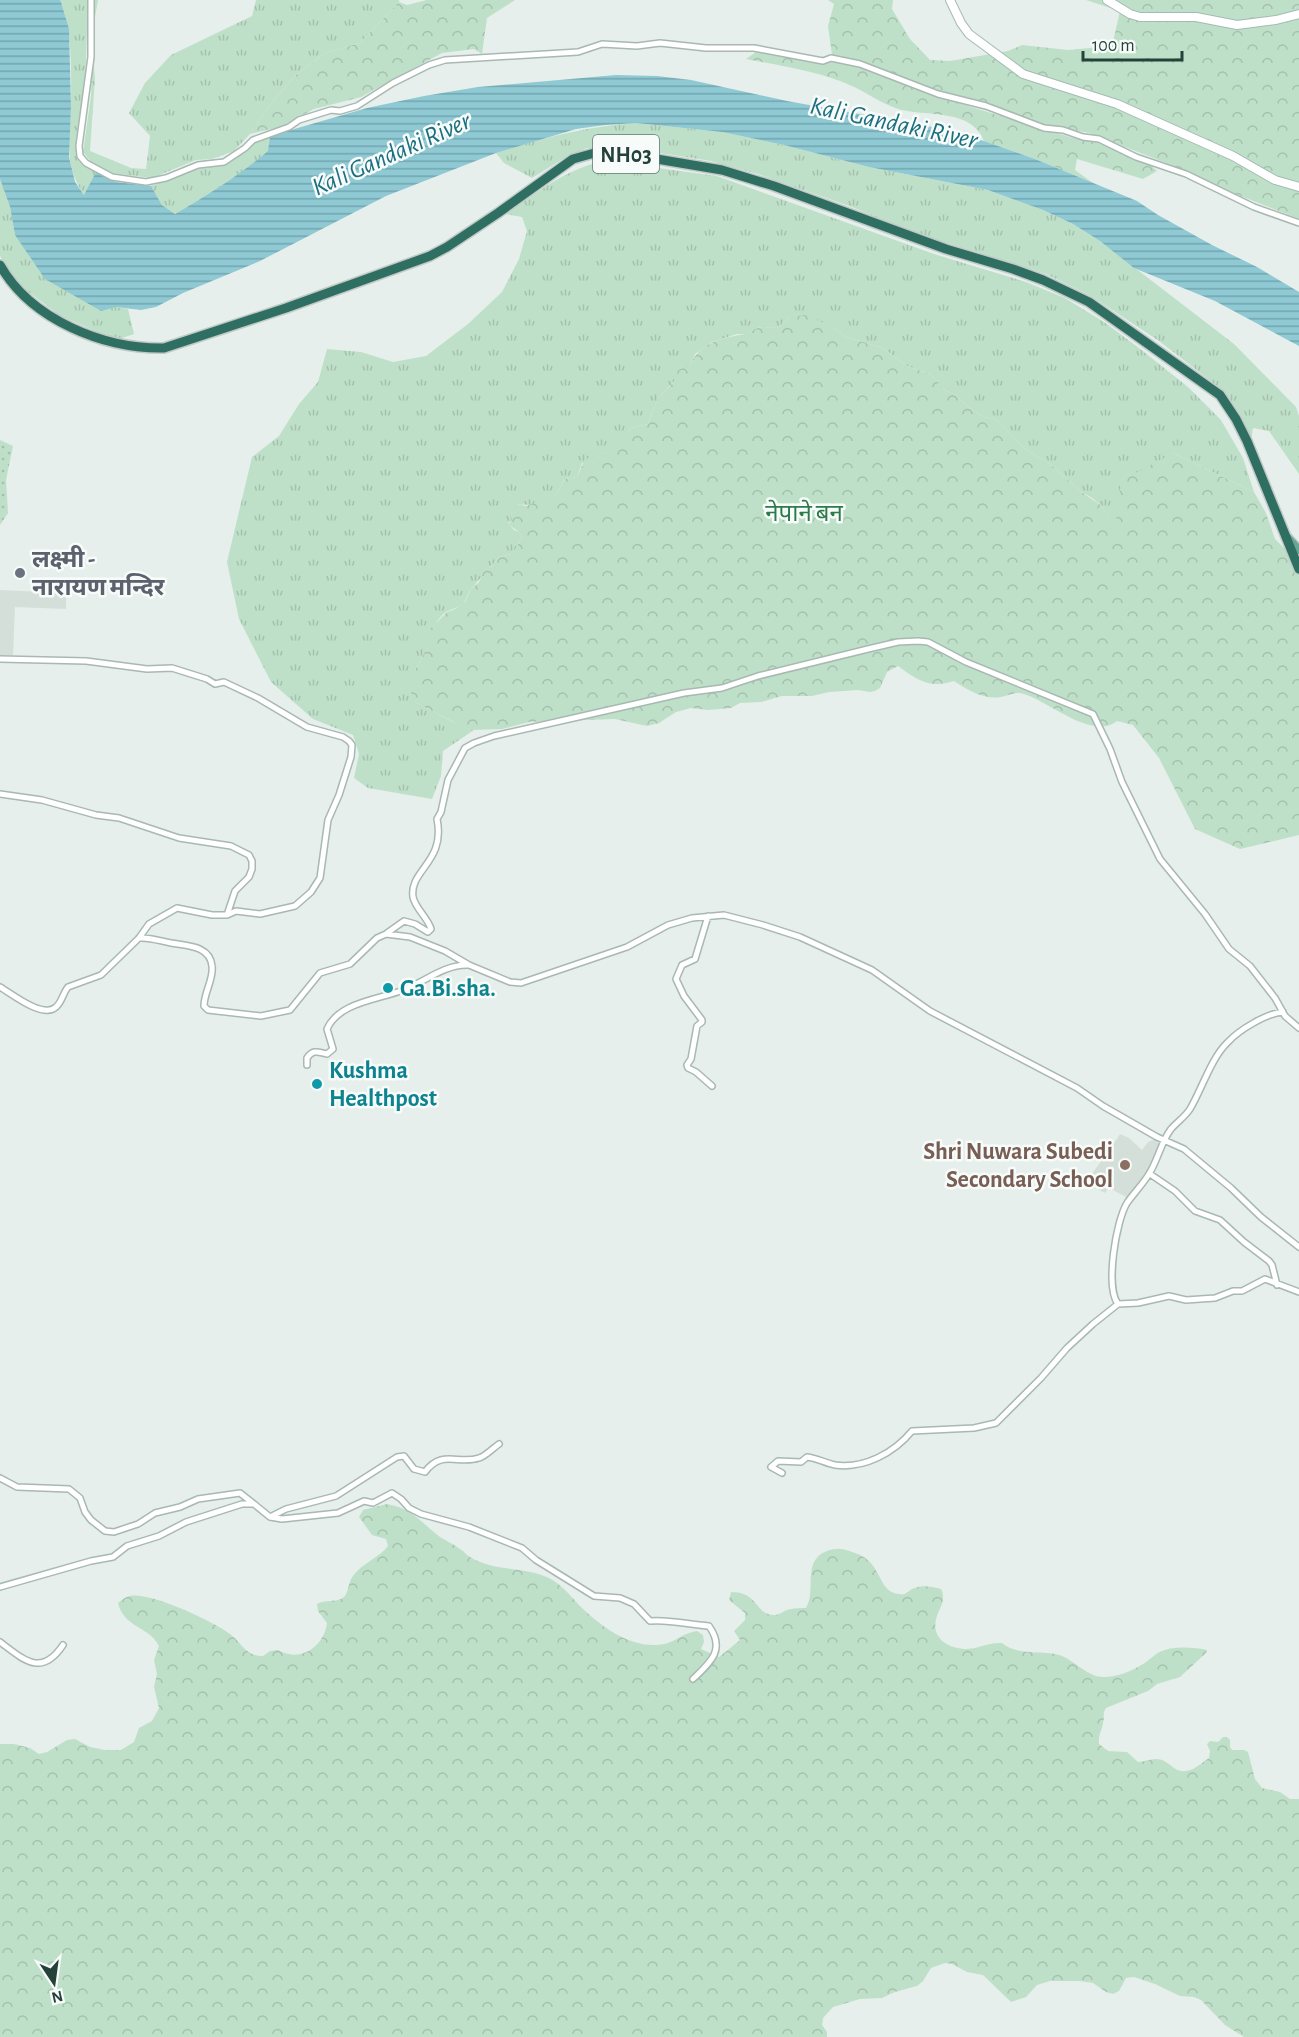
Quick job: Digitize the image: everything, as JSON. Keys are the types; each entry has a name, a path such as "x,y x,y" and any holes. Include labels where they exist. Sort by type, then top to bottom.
{"highway":[{"name":"NH03","path":"0,266 9,281 24,297 44,312 106,342 164,348 286,308 430,256 498,213 573,159 590,153 615,152 722,170 774,186 946,249 1013,269 1043,280 1089,302 1220,395 1236,418 1247,441 1286,535"},
{"path":"1286,535 1299,569"}],"main road":[{"path":"950,0 969,34 1023,74 1117,104 1233,156 1275,180 1299,187"},
{"path":"1107,0 1130,14 1140,17 1196,16 1237,25 1276,20 1299,14"},
{"name":"NH03","path":"1286,535 1299,550"}],"street":[{"path":"91,0 91,57 79,146 80,156 86,163 105,174 119,178 146,182 166,178 198,165 224,162 263,135 331,110 340,111 357,106 393,83 429,65 445,60 578,52 602,44 637,46 660,43 706,48 754,48 823,61 831,58 860,64 938,94 986,106 1044,128 1063,130 1083,137 1099,138 1136,157 1186,174 1254,207 1299,223"},
{"path":"0,271 9,281"},
{"path":"139,938 193,946 209,957 212,975 204,995 204,1006 208,1010 261,1016 290,1010 320,974 350,964 377,938 404,921 416,924 428,932 431,929 413,898 415,887 419,874 430,861 438,844 440,835 437,819 441,812 447,780 465,748 474,742 684,693 722,688 758,676 898,642 918,641 928,642 966,662 1093,714 1110,749 1122,782 1160,859 1205,914 1229,949 1250,966 1283,1012 1299,1028"},
{"path":"0,659 86,661 147,669 172,668 207,679 215,684 224,682 258,698 307,728 343,737 352,745 351,757 339,795 328,820 320,878 311,892 296,906 260,914 236,911 227,915 212,915 177,908 149,924 139,938 101,975 68,987 55,1009 49,1011 41,1011 0,987"},
{"path":"0,794 42,800 96,815 113,817 179,838 231,846 249,855 252,869 249,878 235,891 227,915"},
{"path":"386,934 410,937 510,982 521,983 627,947 668,925 692,918 724,915 800,937 872,970 930,1011 1077,1088 1157,1137 1184,1149 1261,1217 1299,1247"},
{"path":"708,916 695,959 682,964 676,979 684,996 702,1020 697,1026 692,1059 687,1065 688,1068 712,1086"},
{"path":"307,1065 309,1054 318,1051 327,1054 333,1049 327,1029 342,1012 364,1002 404,990 446,968 469,965"},
{"path":"1118,1304 1112,1294 1111,1277 1119,1223 1127,1204 1150,1174 1171,1130 1187,1114 1213,1067 1214,1060 1230,1040 1261,1019 1275,1012 1283,1012"},
{"path":"1150,1174 1174,1191 1195,1211 1220,1220 1269,1261 1277,1285"},
{"path":"782,1473 771,1467 778,1461 801,1462 807,1457 849,1466 868,1462 887,1453 912,1431 974,1428 996,1423 1067,1348 1118,1304 1138,1303 1169,1296 1186,1300 1215,1298 1233,1291 1242,1291 1266,1279 1299,1292"},
{"path":"270,1517 286,1509 336,1496 398,1457 404,1456 414,1469 424,1472 437,1461 446,1458 477,1459 499,1444"},
{"path":"0,1478 17,1487 69,1490 80,1498 91,1520 105,1531 114,1532 138,1524 155,1513 210,1496 240,1493 270,1517 282,1519 338,1513 364,1501 374,1503 392,1493 401,1498 409,1508 421,1514 469,1527 522,1548 536,1560 594,1596 620,1598 634,1604 650,1621 664,1620 709,1626 717,1640 716,1651 711,1662 693,1679"},
{"path":"0,1587 113,1557 127,1546 159,1536 186,1522 242,1504 254,1504"},
{"path":"0,1642 29,1664 41,1663 58,1652 63,1645"}],"shaded area":[{"path":"0,590 66,593 66,609 15,607 13,655 0,655"},
{"name":"Shri Nuwara Subedi Secondary School","path":"1120,1134 1129,1138 1142,1150 1148,1142 1155,1139 1161,1146 1128,1198 1109,1188 1105,1193 1086,1182 1107,1153 1104,1151 1107,1143 1115,1142"}],"green space":[{"path":"60,0 88,0 85,91 77,155 80,162 96,172 85,196 73,174 69,152 70,52 67,25"},
{"path":"93,0 98,0 92,32"},
{"path":"256,0 399,0 360,43 325,53 297,74 234,151 212,159 196,160 152,178 112,173 90,161 83,152 91,96 92,49 95,78 90,151 131,168 146,169 150,136 129,113 145,83 171,55 252,16"},
{"path":"427,0 515,0 487,18 482,54 474,49 442,53 361,97 314,109 280,127 250,134 268,107 297,74 325,53 360,43 399,2 407,5"},
{"path":"828,0 893,0 892,9 910,39 930,60 950,61 1008,51 1022,45 1068,50 1112,46 1120,11 1086,0 1299,0 1299,219 1089,133 1040,124 1014,113 915,84 864,63 832,55 828,26 834,4"},
{"path":"756,52 824,63 838,60 865,68 929,94 1073,138 1093,141 1150,164 1157,171 1143,179 1077,159 1075,170 1093,183 984,141 978,130 959,118 898,109 829,77 746,59"},
{"path":"636,123 722,132 869,167 988,190 1043,210 1073,224 1100,241 1234,344 1296,407 1299,416 1299,474 1269,431 1253,428 1251,442 1241,416 1221,389 1159,341 1091,296 1046,274 909,231 852,207 758,174 711,161 629,148 587,148 561,160 532,178 504,163 496,153 565,134"},
{"path":"270,136 269,151 224,184 175,214 162,205 151,186 199,167 223,165 239,156 256,141"},
{"path":"607,161 717,176 934,254 1026,282 1065,298 1104,322 1139,348 1188,387 1221,420 1243,458 1254,492 1173,453 1115,532 1102,506 1080,491 1050,464 1025,449 997,420 984,417 969,408 956,395 946,391 930,374 907,366 883,348 846,337 832,327 791,317 777,328 760,327 746,334 737,334 712,342 695,354 690,365 658,398 648,424 630,428 619,447 599,454 593,464 582,463 577,477 565,479 558,491 549,499 527,505 518,504 511,512 512,521 508,523 522,537 516,549 509,555 499,557 471,590 463,604 443,614 428,634 428,647 415,670 415,702 474,730 443,751 441,776 432,799 368,788 354,778 359,754 353,735 313,719 271,682 239,619 227,562 252,457 279,436 299,404 318,382 327,349 361,352 393,362 426,356 468,324 502,292 519,259 527,231 522,217 506,214 567,174"},
{"path":"0,179 10,207 15,235 116,307 128,309 134,334 116,340 59,315 17,283 0,256"},
{"name":"नेपाने बन","path":"806,315 832,327 846,337 883,348 907,366 930,374 946,391 956,395 969,408 984,417 997,420 1025,449 1050,464 1080,491 1102,506 1115,531 1121,481 1173,453 1254,492 1266,513 1275,539 1299,563 1299,835 1240,849 1195,829 1159,758 1133,725 1117,721 1107,726 1083,723 1021,693 995,698 982,696 954,681 938,684 924,682 898,666 887,672 880,688 875,691 858,690 812,696 782,696 761,702 740,703 731,708 708,710 691,708 676,712 659,723 647,726 615,719 529,722 502,729 474,730 463,727 415,702 410,685 415,670 428,647 428,634 432,627 447,612 465,602 484,571 491,567 499,557 509,555 514,551 522,537 508,524 512,521 512,506 517,504 526,506 552,497 565,479 577,477 585,459 587,458 593,464 598,454 615,449 622,443 630,428 648,424 658,398 675,381 676,371 690,365 694,357 706,346 760,327 777,328 791,317"},
{"path":"0,440 13,446 6,480 8,513 0,525"},
{"path":"387,1504 410,1513 440,1537 479,1562 549,1578 610,1631 644,1644 668,1643 697,1631 703,1635 704,1642 701,1649 719,1657 740,1640 734,1631 745,1620 745,1613 729,1600 731,1592 746,1595 762,1611 772,1615 806,1608 814,1562 827,1551 838,1549 865,1558 877,1571 884,1585 896,1594 905,1594 913,1588 922,1586 941,1589 943,1599 935,1623 936,1630 941,1640 958,1648 970,1649 1002,1643 1020,1651 1061,1656 1091,1674 1104,1677 1129,1671 1167,1649 1207,1650 1180,1677 1157,1684 1148,1691 1106,1708 1099,1744 1108,1751 1127,1752 1138,1762 1159,1759 1174,1768 1188,1771 1209,1758 1210,1751 1207,1744 1210,1741 1218,1742 1223,1737 1227,1737 1232,1750 1248,1752 1255,1779 1262,1788 1280,1792 1290,1799 1299,1799 1299,2037 1244,2037 1225,2025 1201,2000 1180,1996 1134,1977 1126,1978 1119,1991 1113,1994 1093,1983 1050,1981 1037,1985 1026,1997 1011,2002 983,1975 967,1972 945,1963 931,1968 917,1986 882,1998 860,1999 833,2007 823,2018 822,2025 827,2032 827,2037 0,2037 0,1744 14,1744 30,1748 39,1754 67,1740 75,1739 90,1747 105,1750 121,1750 134,1742 139,1728 152,1721 159,1708 154,1687 157,1674 154,1660 159,1646 155,1639 131,1622 121,1611 118,1603 128,1596 152,1598 196,1615 230,1634 252,1654 263,1656 270,1651 278,1650 295,1655 310,1650 321,1639 327,1623 318,1611 317,1604 344,1597 351,1578 357,1571 388,1546 386,1539 372,1535 359,1517 363,1510"}],"water":[{"name":"Kali Gandaki River","path":"0,0 60,0 61,2 69,29 71,106 69,157 75,182 84,195 96,172 116,182 151,186 162,205 175,214 200,200 268,151 270,136 367,108 478,87 616,75 691,80 787,101 932,127 984,141 1035,159 1137,201 1158,215 1257,267 1299,292 1299,346 1215,301 1134,268 1100,241 1073,224 1043,210 988,190 869,167 722,132 636,123 576,129 496,153 386,196 260,261 183,293 156,307 141,310 116,307 101,311 45,279 15,235 10,207 0,179"}],"place":[{"name":"लक्ष्मी - नारायण मन्दिर","path":"20,573"},
{"name":"Ga.Bi.sha.","path":"388,988"},
{"name":"Kushma Healthpost","path":"317,1084"},
{"name":"Shri Nuwara Subedi Secondary School","path":"1125,1165"}]}
